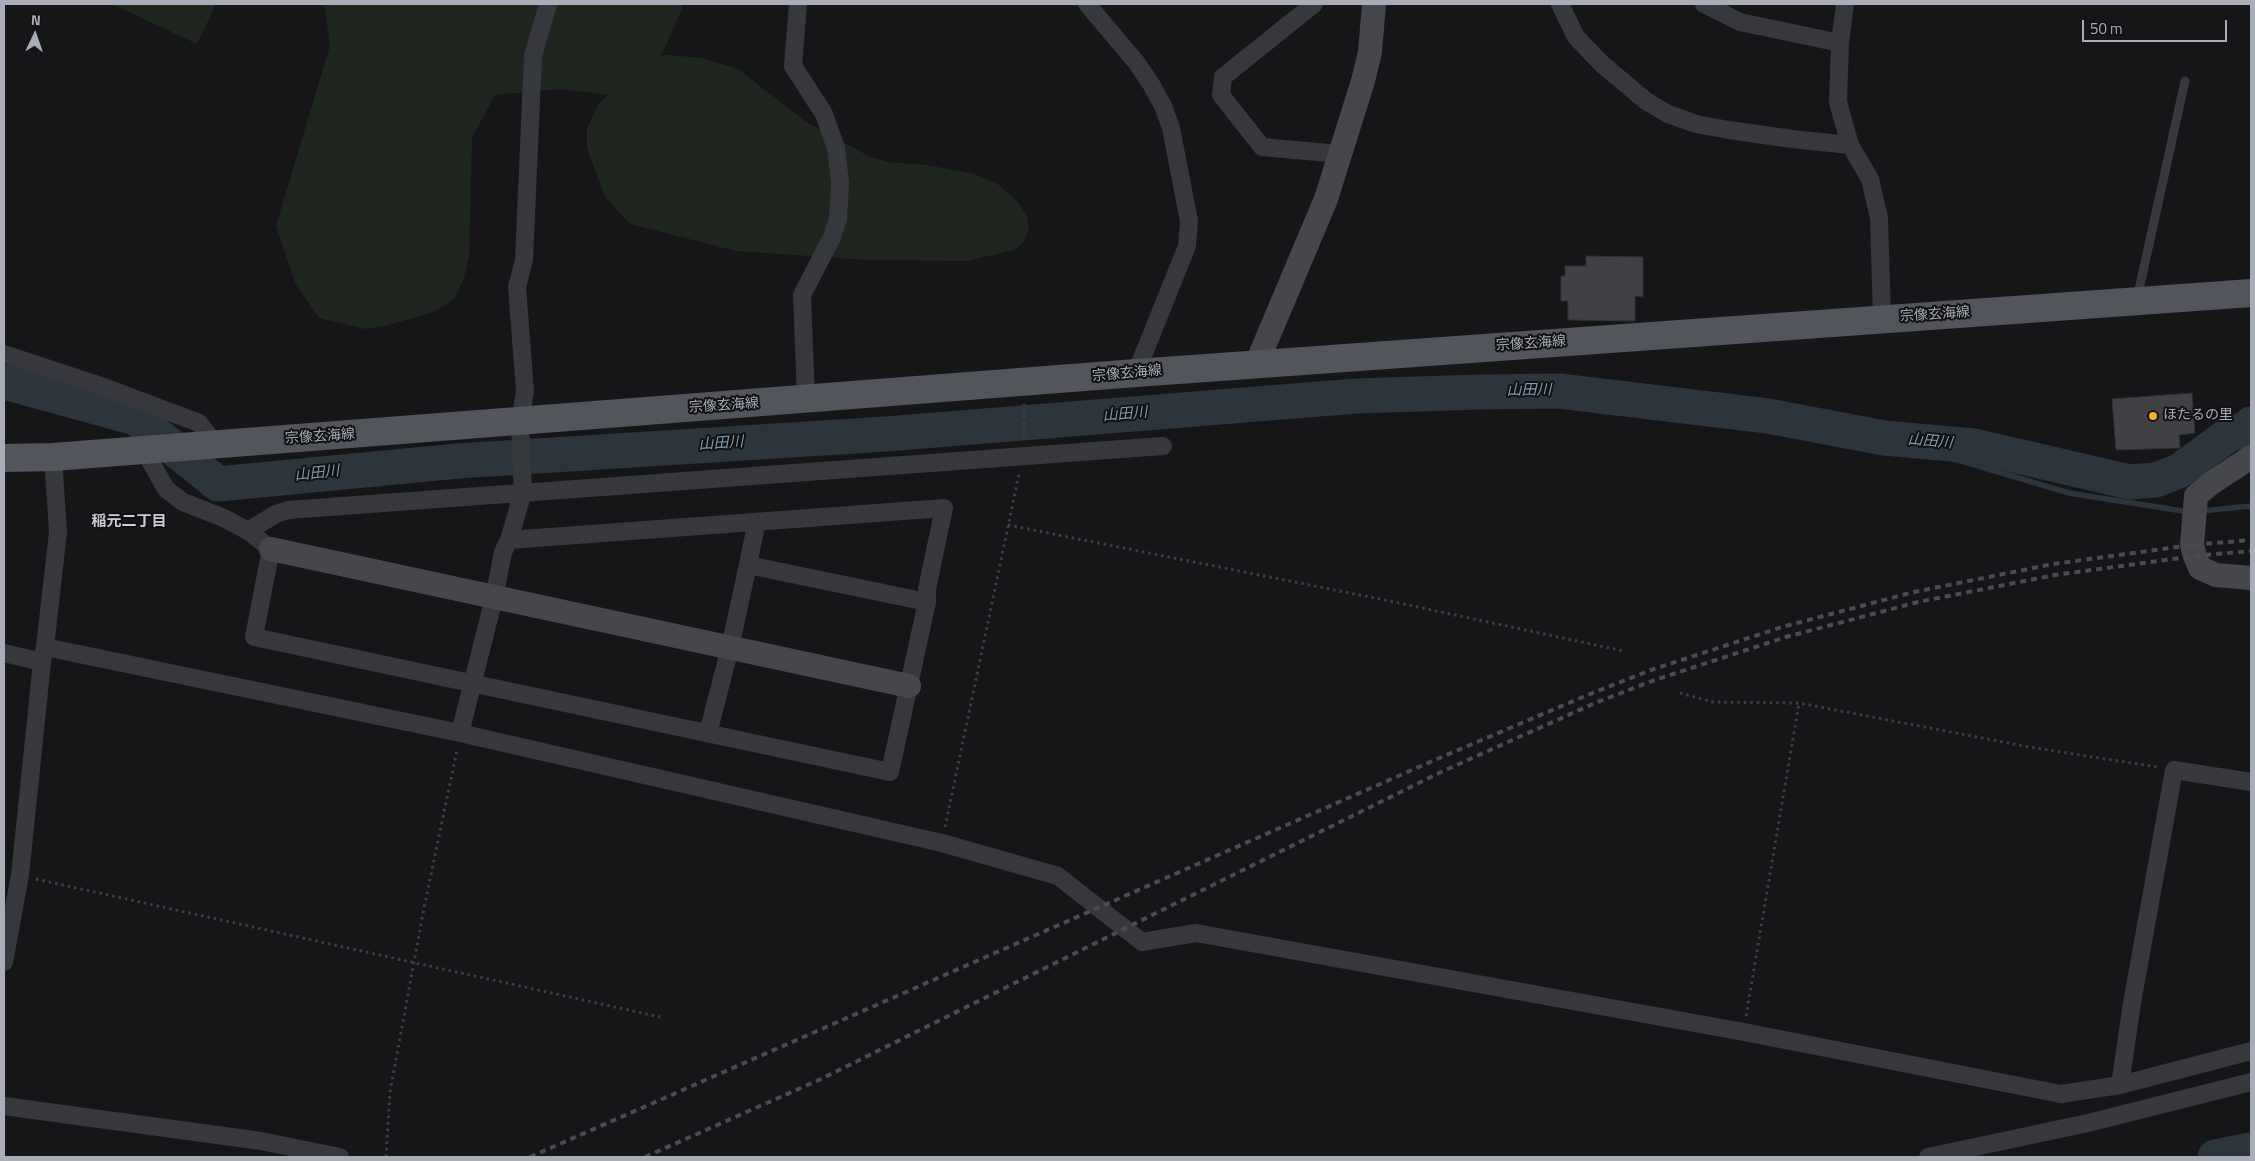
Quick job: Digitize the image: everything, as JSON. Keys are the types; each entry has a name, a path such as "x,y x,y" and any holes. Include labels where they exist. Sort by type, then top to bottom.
{"main road":[{"name":"宗像玄海線","path":"4,458 53,457 1256,365 2251,293"}],"street":[{"path":"460,733 494,598 502,552 509,540 523,492 520,422 525,391 518,287 524,260 533,56 548,4"},
{"path":"798,4 793,66 824,114 836,148 840,183 838,219 832,237 802,295 806,400"},
{"path":"1087,4 1136,62 1163,106 1171,128 1189,221 1187,246 1136,374"},
{"path":"1314,4 1222,77 1221,95 1262,147 1340,154"},
{"path":"1256,365 1326,199 1370,52 1374,4"},
{"path":"1560,4 1576,37 1602,64 1646,101 1668,114 1696,124 1729,130 1792,139 1850,144"},
{"path":"1704,4 1740,22 1840,43"},
{"path":"1845,4 1840,43 1838,102 1850,144 1870,179 1879,218 1882,319"},
{"path":"4,354 102,386 198,423 215,444"},
{"path":"248,531 276,514 288,510 1163,446"},
{"path":"144,450 166,489 183,502 224,518 248,531 271,549 909,686"},
{"path":"4,962 20,875 58,532 53,457"},
{"path":"2251,457 2210,484 2196,496 2192,545 2200,568 2216,575 2251,578"},
{"path":"271,549 254,637 890,772 927,602 927,589 944,508 509,540"},
{"path":"708,733 730,648 757,522"},
{"path":"748,565 927,602"},
{"path":"4,654 44,655 460,733 942,843 1058,876 1142,942 1196,933 1744,1032 2060,1094 2120,1085 2251,1051"},
{"path":"2120,1085 2132,1003 2174,770 2251,782"},
{"path":"1928,1157 2088,1123 2251,1082"},
{"path":"4,1106 261,1141 340,1157"}],"lane":[{"path":"2137,302 2185,82"}],"path":[{"path":"942,843 1023,455 1024,383"},
{"path":"1008,525 1380,599 1624,651"},
{"path":"1680,693 1713,702 1799,703 2029,747 2174,770"},
{"path":"1744,1032 1799,703"},
{"path":"386,1157 390,1092 424,908 460,733"},
{"path":"20,875 660,1017"}],"shaded area":[{"path":"112,4 216,4 197,44"},
{"path":"324,4 684,4 661,56 701,58 738,69 805,121 870,157 889,162 927,165 974,174 999,185 1018,202 1027,217 1029,229 1023,243 1014,250 967,261 868,260 736,251 630,224 605,197 587,148 587,128 598,105 608,95 560,89 495,95 472,138 469,256 464,278 455,298 434,312 388,325 365,329 319,318 296,285 276,226 330,46"}],"building":[{"path":"1586,256 1643,257 1643,297 1635,296 1635,321 1568,320 1568,301 1561,301 1561,276 1565,276 1565,266 1586,266"},
{"name":"ほたるの里","path":"2192,393 2195,433 2179,435 2180,448 2116,450 2112,399"}],"waterway":[{"name":"山田川","path":"4,382 136,418 218,484 458,461 886,434 1356,396 1480,392 1559,391 1768,416 1884,438 1974,446 2130,482 2156,480 2179,471 2228,435 2245,429 2251,424"},
{"path":"1884,438 2069,493 2189,512"},
{"path":"2201,511 2251,506"},
{"path":"2215,1157 2251,1150"}],"railway":[{"path":"530,1157 1437,759 1651,670 1782,627 1914,592 2053,564 2192,545 2251,540"},
{"path":"645,1157 821,1079 1441,772 1595,703 1652,681 1786,637 1918,602 2055,575 2195,556 2251,551"}],"place":[{"name":"ほたるの里","path":"2153,416"}],"district":[{"name":"稲元二丁目","path":"129,522"}]}
